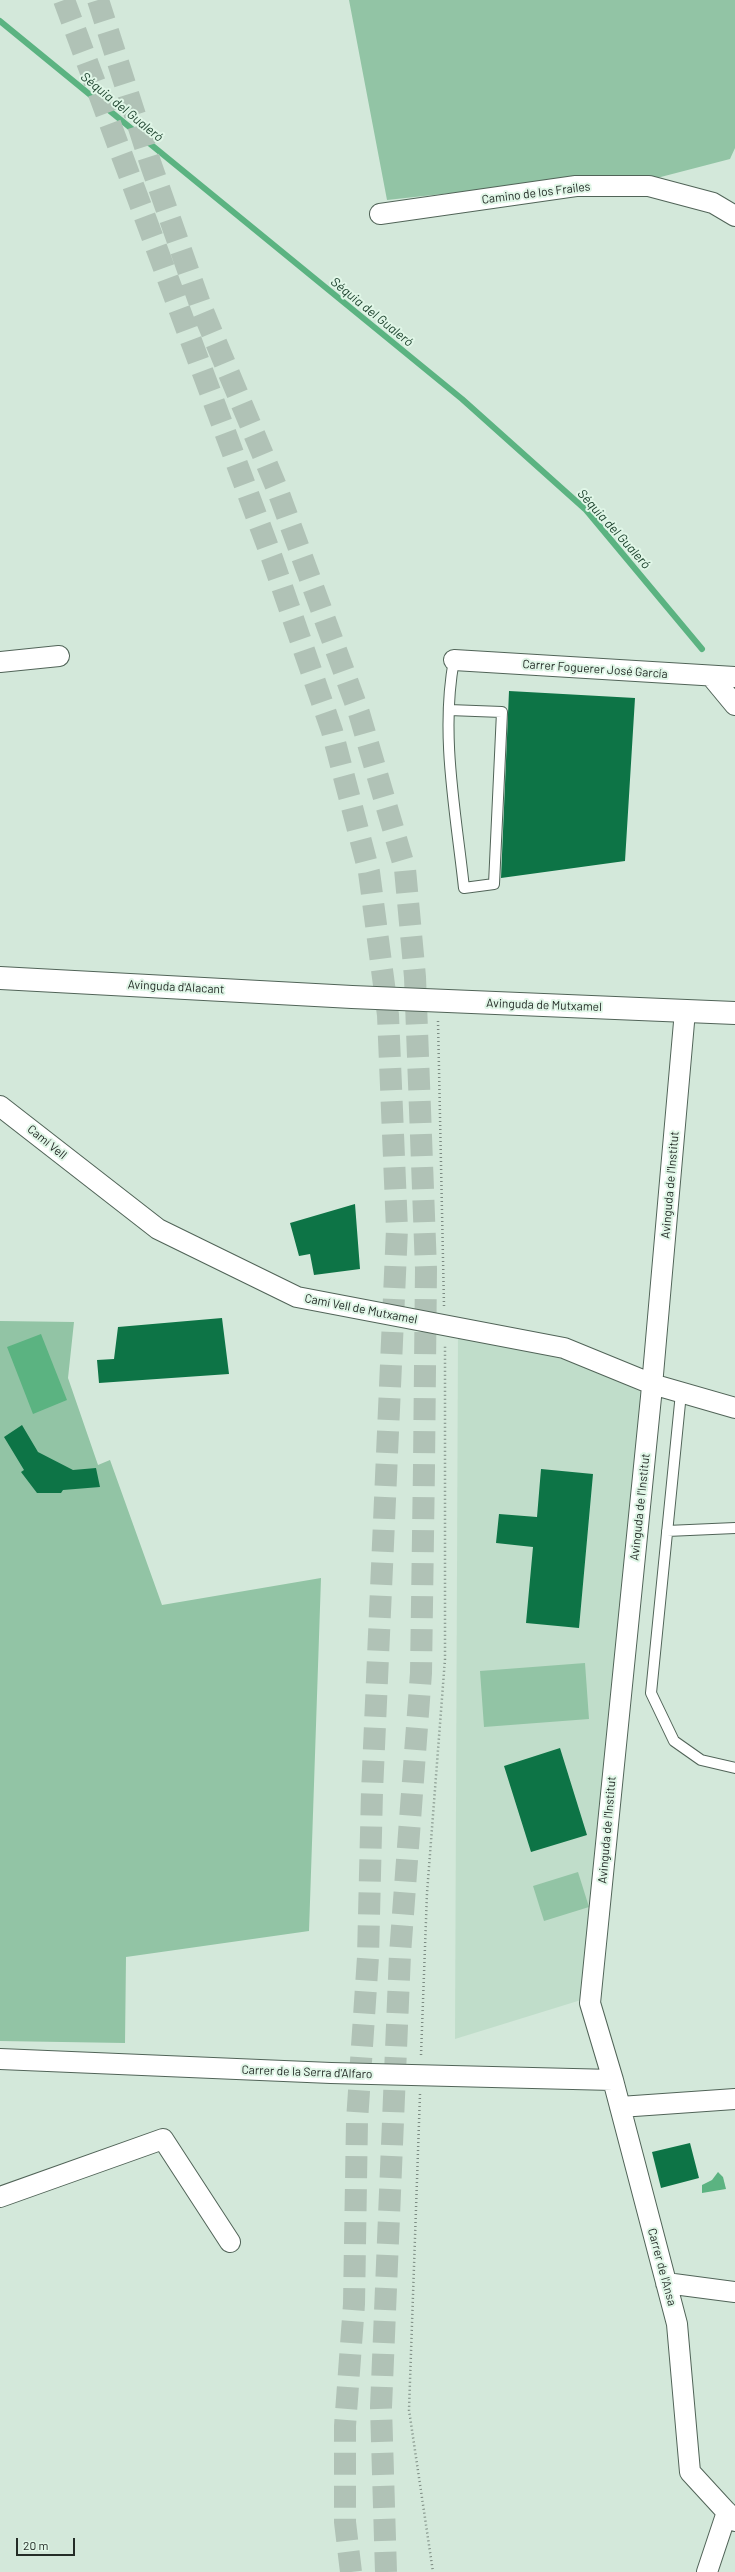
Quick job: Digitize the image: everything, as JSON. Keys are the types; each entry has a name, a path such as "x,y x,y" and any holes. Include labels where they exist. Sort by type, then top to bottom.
{"street":[{"name":"Camino de los Frailes","path":"380,214 576,186 649,186 713,203 735,216"},
{"path":"0,662 59,656"},
{"name":"Carrer Foguerer José García","path":"454,660 735,677"},
{"path":"711,676 735,705"},
{"name":"Avinguda d'Alacant","path":"0,978 352,997"},
{"name":"Avinguda de Mutxamel","path":"352,997 735,1013"},
{"name":"Avinguda de l'Institut","path":"590,2003 652,1384 685,1011"},
{"name":"Camí Vell","path":"0,1106 93,1179"},
{"name":"Camí Vell de Mutxamel","path":"93,1179 158,1228 297,1297 564,1348 652,1384 735,1408"},
{"name":"Carrer de l'Ansa","path":"590,2003 613,2080 677,2324 690,2472 731,2517"},
{"name":"Carrer de la Serra d'Alfaro","path":"0,2059 421,2076 613,2080"},
{"path":"620,2107 735,2099"},
{"path":"0,2197 163,2139 230,2242"},
{"path":"666,2283 735,2292"},
{"path":"707,2572 731,2517"}],"lane":[{"path":"449,710 502,712 494,884 464,888 448,730 449,710 454,660"},
{"path":"681,1393 652,1693 674,1741 701,1760 735,1768"},
{"path":"667,1531 735,1528"}],"path":[{"path":"433,2572 409,2410 427,1893 445,1659 444,1325 438,1001"}],"shaded area":[{"path":"349,0 735,0 735,148 730,159 653,179 580,179 387,200"},
{"path":"0,1321 74,1322 68,1378 98,1465 110,1460 162,1605 321,1578 309,1931 126,1957 125,2043 0,2041"},
{"path":"458,1333 575,1362 648,1395 581,2000 455,2039"},
{"path":"41,1334 67,1400 33,1414 7,1347"},
{"path":"585,1663 589,1719 484,1727 480,1671"},
{"path":"578,1872 589,1907 544,1921 533,1886"},
{"path":"718,2172 723,2177 726,2189 702,2193 702,2185 712,2180"}],"building":[{"path":"509,691 635,698 625,861 501,878"},
{"path":"355,1204 360,1269 314,1275 310,1254 299,1256 290,1223"},
{"path":"222,1318 229,1374 99,1383 97,1360 114,1359 118,1327"},
{"path":"22,1425 38,1452 73,1470 96,1468 100,1487 63,1490 61,1493 37,1493 21,1472 24,1470 4,1437"},
{"path":"541,1469 593,1474 579,1628 526,1623 533,1547 496,1543 499,1514 537,1517"},
{"path":"560,1748 587,1835 531,1852 504,1766"},
{"path":"690,2143 699,2178 661,2188 652,2152"}],"waterway":[{"name":"Séquia del Gualeró","path":"0,21 462,399 586,510 702,649"}],"tunnel":[{"path":"64,0 272,558 332,731 369,872 388,1015 397,1229 372,1792 368,1957 357,2121 354,2304 345,2426 345,2522 351,2572"},
{"path":"98,0 151,165 200,304 278,491 359,713 405,869 415,977 426,1269 424,1467 421,1673 400,1954 381,2407 386,2572"}]}
